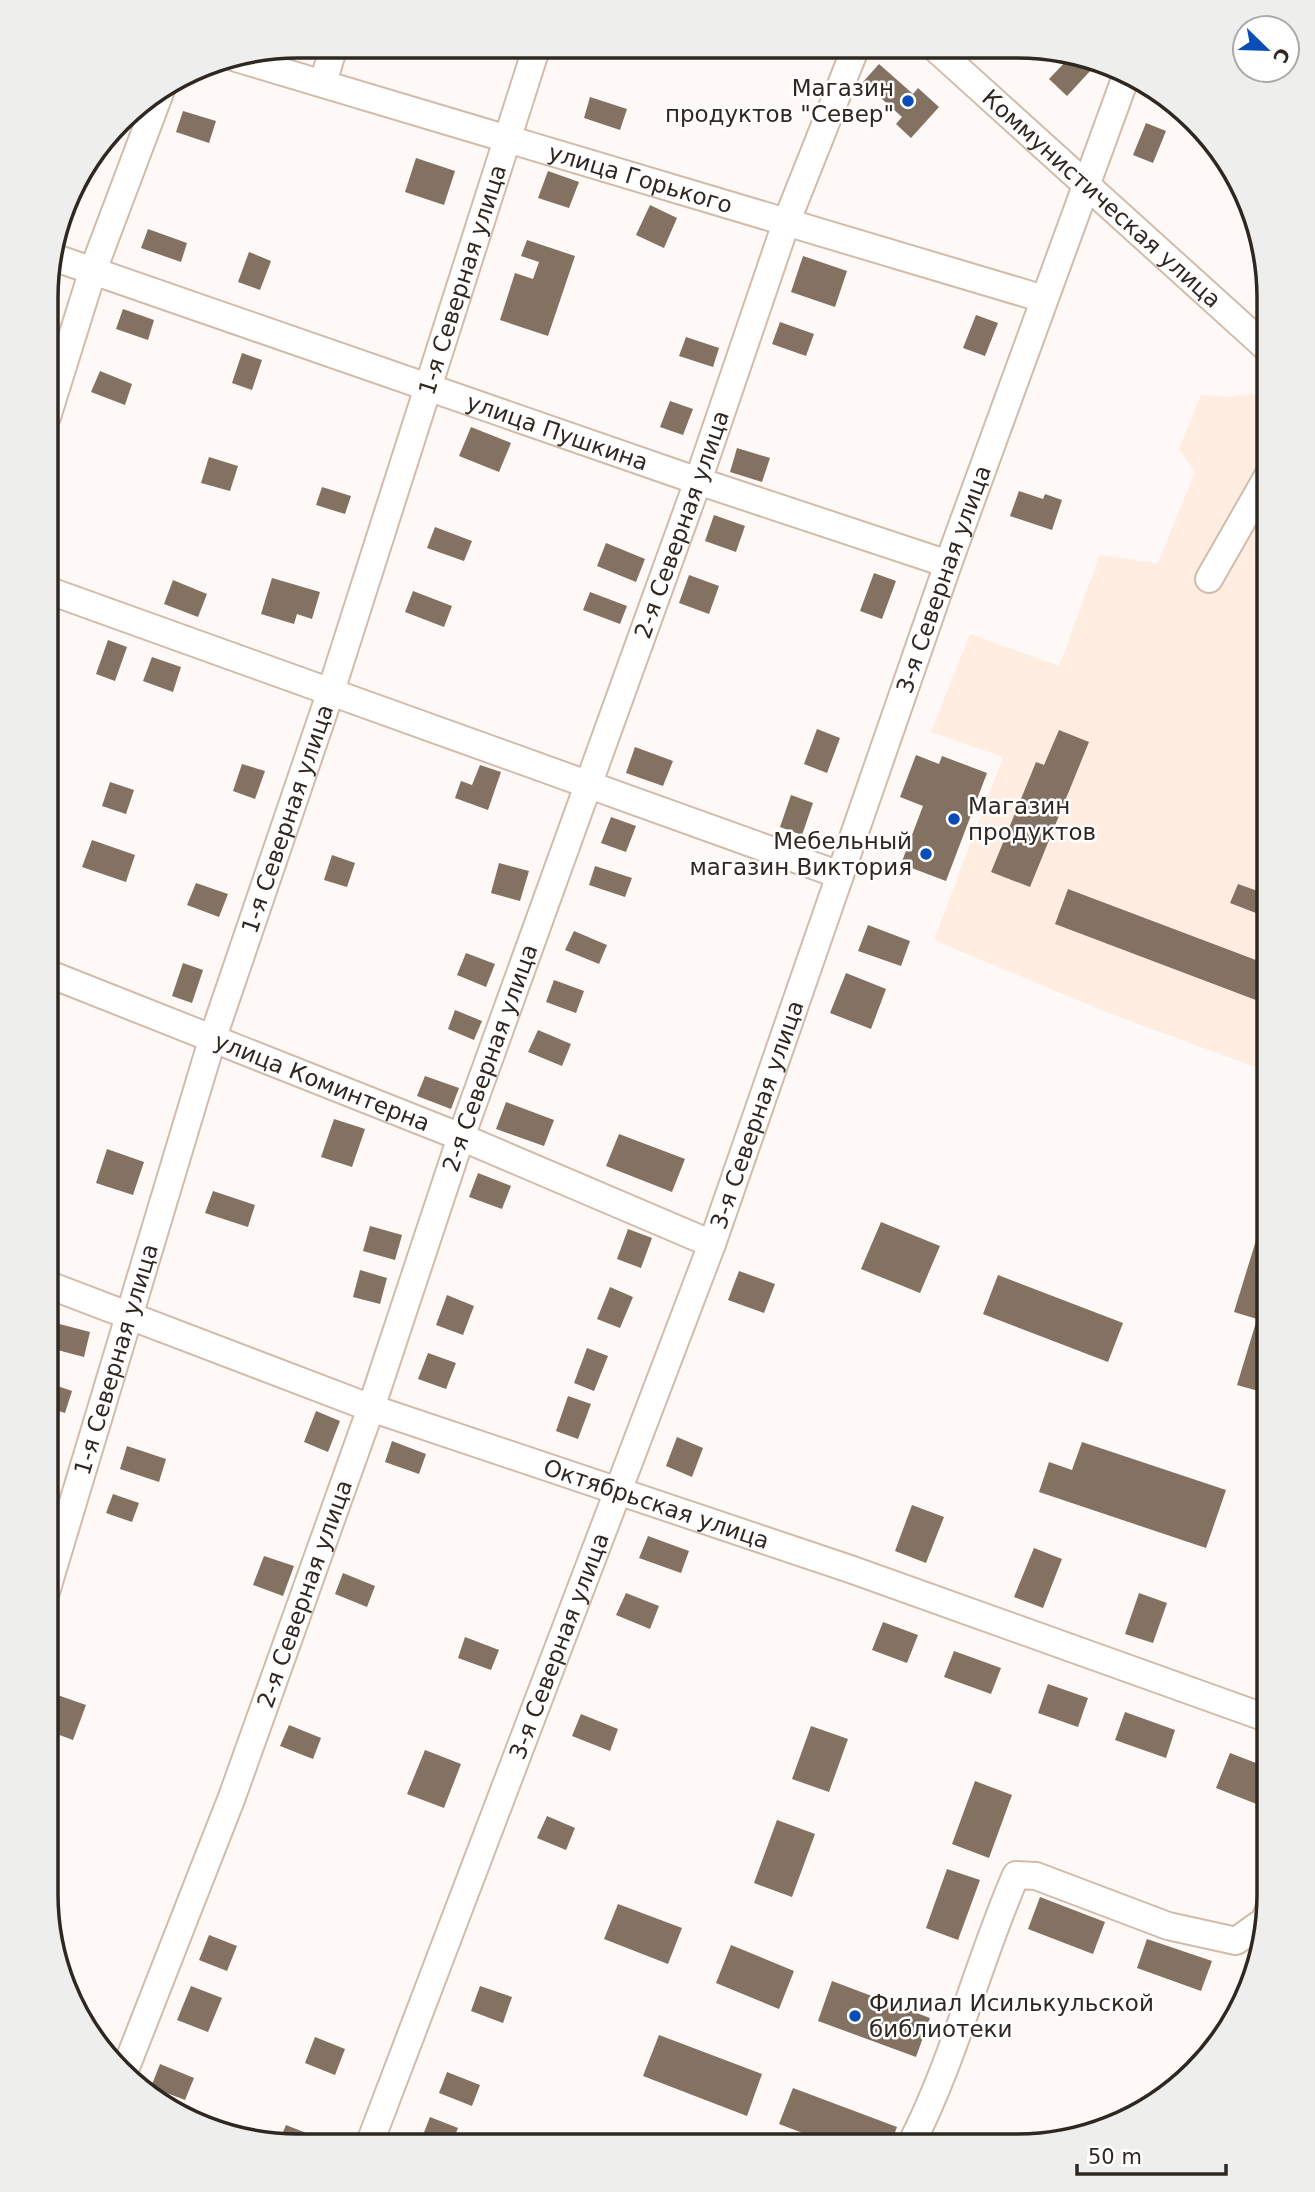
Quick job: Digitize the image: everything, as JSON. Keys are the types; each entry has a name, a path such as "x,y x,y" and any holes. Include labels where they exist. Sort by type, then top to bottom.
{"street":[{"path":"323,83 330,58"},
{"name":"1-я Северная улица","path":"58,1553 214,1037 331,691 533,58"},
{"name":"2-я Северная улица","path":"128,2064 233,1797 371,1408 461,1137 698,481 786,223 852,58"},
{"name":"Коммунистическая улица","path":"946,58 1257,339"},
{"name":"улица Горького","path":"252,63 1045,299"},
{"name":"3-я Северная улица","path":"373,2134 712,1244 948,564 1123,83"},
{"path":"58,382 92,273 155,105"},
{"name":"улица Пушкина","path":"61,260 698,481 948,564"},
{"path":"1209,579 1257,495"},
{"path":"58,594 840,876"},
{"name":"улица Коминтерна","path":"58,977 461,1137 712,1244"},
{"name":"Октябрьская улица","path":"58,1288 371,1408 618,1490 1257,1715"},
{"path":"916,2134 932,2104 967,2015 999,1914 1016,1875 1036,1876 1168,1926 1236,1941 1255,1928"}],"shaded area":[{"path":"1252,393 1257,398 1257,1068 1106,1012 934,940 1003,757 931,732 970,634 1059,666 1100,555 1158,563 1195,472 1179,449 1201,395 1230,397"}],"building":[{"path":"1064,63 1091,70 1067,96 1049,79"},
{"name":"Магазин продуктов \"Север\"","path":"879,64 913,94 918,88 939,107 911,138 896,124 902,117 863,82"},
{"path":"590,97 627,109 620,130 584,118"},
{"path":"183,111 216,121 209,143 176,132"},
{"path":"1146,123 1166,131 1153,163 1133,155"},
{"path":"416,158 455,171 444,205 405,192"},
{"path":"548,171 579,182 569,208 538,198"},
{"path":"650,205 677,218 664,248 636,235"},
{"path":"148,229 187,243 181,262 141,248"},
{"path":"527,240 575,256 548,336 500,320 515,273 533,279 539,262 521,256"},
{"path":"249,252 271,261 260,290 238,282"},
{"path":"803,256 847,271 835,307 791,292"},
{"path":"123,309 154,320 148,340 116,329"},
{"path":"976,315 998,323 985,356 963,348"},
{"path":"780,322 814,334 806,356 772,344"},
{"path":"686,337 719,348 713,367 679,356"},
{"path":"242,353 262,360 252,390 232,383"},
{"path":"100,371 132,384 125,405 91,392"},
{"path":"670,401 693,409 683,435 660,427"},
{"path":"471,427 511,443 499,472 459,456"},
{"path":"737,448 770,458 762,482 730,472"},
{"path":"209,457 238,466 230,491 201,483"},
{"path":"322,487 351,496 345,514 316,505"},
{"path":"1019,491 1043,499 1045,494 1062,500 1052,530 1010,516"},
{"path":"714,515 745,526 736,552 705,541"},
{"path":"435,527 472,541 464,561 427,548"},
{"path":"606,543 645,559 636,582 597,566"},
{"path":"874,573 896,581 882,619 860,611"},
{"path":"689,575 719,586 709,614 679,603"},
{"path":"272,578 320,592 312,619 297,614 294,624 261,614"},
{"path":"173,580 207,594 198,617 164,604"},
{"path":"413,591 452,606 444,627 405,612"},
{"path":"590,592 627,606 620,624 583,610"},
{"path":"108,640 127,647 115,681 96,674"},
{"path":"152,657 181,667 173,692 143,681"},
{"path":"817,729 840,738 827,773 804,764"},
{"path":"1059,730 1089,742 1030,887 991,872 1036,762 1044,765"},
{"path":"635,747 673,761 663,786 626,773"},
{"path":"916,755 939,764 942,756 987,773 946,881 901,864 923,806 900,797"},
{"path":"242,764 265,771 255,799 233,791"},
{"path":"480,765 501,772 488,810 455,798 461,781 472,785"},
{"path":"110,782 134,790 126,814 102,806"},
{"path":"791,795 813,803 802,835 780,827"},
{"path":"611,817 636,826 626,852 601,843"},
{"path":"92,840 135,855 126,882 82,867"},
{"path":"332,855 355,863 347,887 324,880"},
{"path":"499,863 529,871 520,901 491,893"},
{"path":"595,866 632,878 625,897 589,885"},
{"path":"196,883 228,894 219,917 187,905"},
{"path":"1238,884 1257,891 1257,913 1230,903"},
{"path":"1068,889 1257,960 1257,1000 1055,924"},
{"path":"868,925 910,941 901,966 858,951"},
{"path":"574,931 607,945 599,964 565,950"},
{"path":"466,953 495,964 486,987 457,975"},
{"path":"183,963 203,970 192,1003 172,996"},
{"path":"846,973 886,989 871,1029 830,1013"},
{"path":"554,980 584,991 576,1013 546,1002"},
{"path":"455,1010 482,1021 474,1040 448,1029"},
{"path":"538,1030 571,1044 562,1066 528,1052"},
{"path":"425,1076 459,1088 451,1109 417,1096"},
{"path":"506,1102 554,1120 544,1146 496,1129"},
{"path":"334,1119 365,1129 352,1167 321,1157"},
{"path":"619,1134 685,1159 672,1192 606,1166"},
{"path":"107,1149 144,1162 133,1195 96,1183"},
{"path":"478,1173 511,1186 502,1209 469,1197"},
{"path":"213,1191 255,1205 248,1227 205,1213"},
{"path":"881,1222 940,1246 920,1293 861,1269"},
{"path":"370,1226 402,1235 395,1260 363,1251"},
{"path":"628,1229 652,1238 641,1268 617,1259"},
{"path":"1257,1237 1257,1319 1234,1312"},
{"path":"360,1270 387,1278 380,1304 353,1297"},
{"path":"739,1271 775,1284 764,1313 728,1300"},
{"path":"998,1275 1123,1323 1108,1362 983,1314"},
{"path":"610,1287 633,1297 620,1328 597,1319"},
{"path":"447,1295 474,1306 463,1335 436,1325"},
{"path":"1257,1319 1257,1391 1237,1385"},
{"path":"58,1324 90,1332 84,1357 58,1350"},
{"path":"587,1348 608,1356 594,1391 574,1383"},
{"path":"428,1353 456,1363 446,1389 418,1379"},
{"path":"58,1386 72,1391 65,1413 58,1411"},
{"path":"568,1396 591,1404 578,1439 556,1431"},
{"path":"316,1411 340,1421 328,1452 304,1442"},
{"path":"677,1437 703,1448 692,1477 666,1466"},
{"path":"392,1441 426,1454 419,1474 385,1462"},
{"path":"1082,1442 1226,1490 1206,1548 1039,1492 1049,1462 1072,1470"},
{"path":"127,1446 166,1459 159,1482 120,1469"},
{"path":"113,1494 139,1503 132,1522 106,1513"},
{"path":"912,1505 944,1517 926,1563 895,1551"},
{"path":"648,1536 689,1551 681,1573 639,1558"},
{"path":"1034,1548 1062,1559 1043,1608 1014,1597"},
{"path":"264,1556 294,1566 283,1596 253,1585"},
{"path":"343,1573 375,1586 367,1607 335,1594"},
{"path":"626,1593 659,1606 650,1629 616,1615"},
{"path":"1139,1593 1167,1603 1153,1643 1125,1634"},
{"path":"883,1622 918,1635 907,1663 872,1650"},
{"path":"465,1637 499,1650 491,1670 458,1658"},
{"path":"954,1651 1001,1668 991,1694 944,1677"},
{"path":"1048,1684 1088,1698 1078,1727 1038,1713"},
{"path":"58,1695 86,1705 73,1740 58,1734"},
{"path":"1125,1712 1175,1730 1166,1758 1115,1740"},
{"path":"581,1714 618,1729 610,1751 572,1736"},
{"path":"289,1725 321,1738 313,1759 280,1746"},
{"path":"811,1726 848,1739 829,1792 792,1779"},
{"path":"425,1750 461,1764 444,1808 407,1794"},
{"path":"1230,1753 1257,1763 1257,1804 1216,1788"},
{"path":"975,1781 1012,1795 989,1858 952,1844"},
{"path":"547,1816 575,1828 566,1850 537,1838"},
{"path":"777,1820 815,1834 792,1897 754,1883"},
{"path":"947,1869 980,1880 958,1940 926,1928"},
{"path":"1040,1897 1105,1922 1093,1954 1028,1929"},
{"path":"618,1904 682,1928 668,1964 604,1939"},
{"path":"209,1935 237,1946 227,1971 199,1960"},
{"path":"1147,1939 1212,1961 1201,1991 1137,1968"},
{"path":"731,1945 794,1971 779,2009 716,1983"},
{"path":"832,1981 930,2018 916,2057 818,2021"},
{"path":"191,1986 222,1998 208,2032 177,2020"},
{"path":"480,1986 512,1997 503,2023 471,2011"},
{"path":"659,2035 762,2074 747,2116 643,2076"},
{"path":"315,2037 345,2049 335,2075 305,2063"},
{"path":"160,2064 194,2078 185,2100 152,2085"},
{"path":"447,2072 480,2085 472,2106 439,2093"},
{"path":"793,2088 897,2127 894,2134 805,2134 779,2124"},
{"path":"430,2117 458,2128 456,2134 423,2134"},
{"path":"286,2125 309,2134 298,2134 283,2133"}],"place":[{"name":"Магазин продуктов \"Север\"","path":"908,101"},
{"name":"Магазин продуктов","path":"954,819"},
{"name":"Мебельный магазин Виктория","path":"926,854"},
{"name":"Филиал Исилькульской библиотеки","path":"855,2016"}]}
